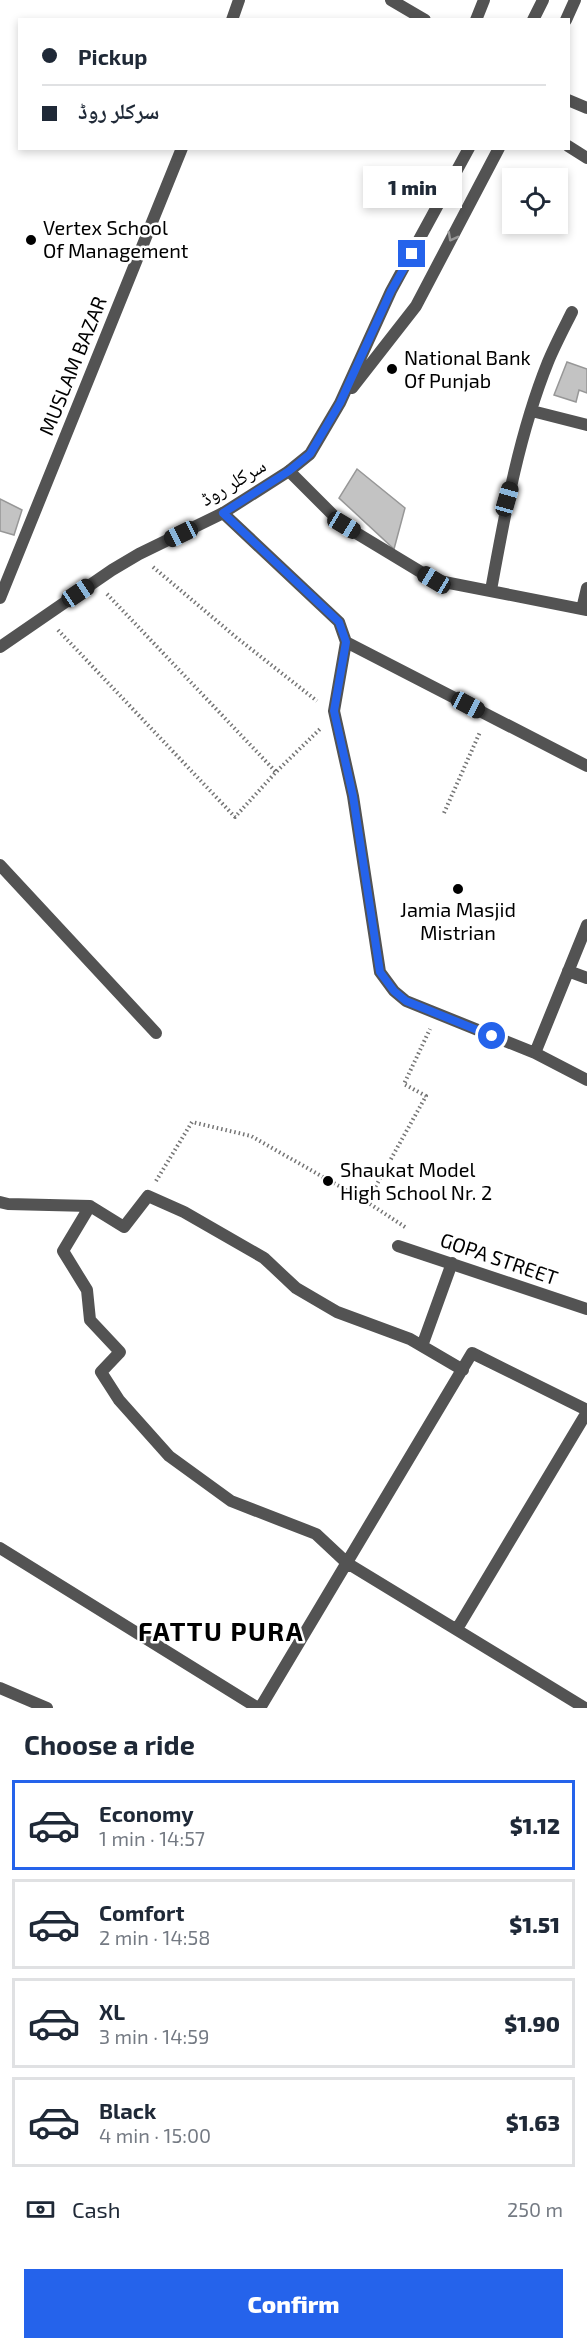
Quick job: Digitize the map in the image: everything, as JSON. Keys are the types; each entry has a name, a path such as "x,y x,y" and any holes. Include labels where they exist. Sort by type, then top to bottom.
{"street":[{"path":"233,18 239,0"},
{"path":"391,0 422,18"},
{"path":"477,18 484,0"},
{"path":"534,18 543,0"},
{"path":"567,18 575,0"},
{"path":"570,101 587,108"},
{"path":"570,147 587,158"},
{"name":"MUSLAM BAZAR","path":"0,597 181,150"},
{"name":"سرکلر روڈ","path":"0,647 139,554 223,513 289,471 310,454 340,403 391,291 454,180 468,150"},
{"name":"سرکلر روڈ","path":"340,403 416,306 498,150"},
{"path":"491,590 507,499 532,411 548,361 572,312"},
{"path":"532,411 587,425"},
{"path":"289,471 344,525 434,580 584,609 587,588"},
{"path":"223,513 339,622 346,642 329,709 353,796 380,972 394,991 406,1001 535,1053 587,1080"},
{"path":"346,642 587,766"},
{"path":"0,865 156,1033"},
{"path":"535,1053 587,924"},
{"path":"568,971 587,978"},
{"path":"0,1202 90,1206 124,1227 148,1196 184,1212 264,1258 296,1288 337,1312 410,1339 463,1370"},
{"path":"90,1206 63,1251 87,1290 90,1320 120,1352 101,1372 119,1400 169,1456 231,1501 316,1533 347,1563 585,1708"},
{"name":"GOPA STREET","path":"398,1246 587,1309"},
{"path":"422,1346 452,1263"},
{"path":"0,1548 259,1708 472,1353 587,1411 457,1629"},
{"path":"0,1688 47,1708"}],"path":[{"path":"45,615 234,817 322,728 329,709 237,638 139,554"},
{"path":"95,582 276,772"},
{"path":"444,813 488,715"},
{"path":"366,1202 426,1096 404,1084 437,1014"},
{"path":"148,1196 192,1122 251,1136 366,1202 405,1228 398,1246"}],"building":[{"path":"567,362 587,369 587,393 579,390 576,402 554,395"},
{"path":"357,469 405,508 394,549 339,498"},
{"path":"0,499 22,510 14,535 0,531"}],"place":[{"name":"Vertex School Of Management","path":"31,240"},
{"name":"National Bank Of Punjab","path":"392,369"},
{"name":"Jamia Masjid Mistrian","path":"458,889"},
{"name":"Shaukat Model High School Nr. 2","path":"328,1181"}],"district":[{"name":"FATTU PURA","path":"221,1632"}],"route":[{"path":"412,254 391,291 340,403 310,454 289,471 223,513 339,622 346,642 334,711 353,796 380,972 394,991 406,1001 492,1036"}]}
